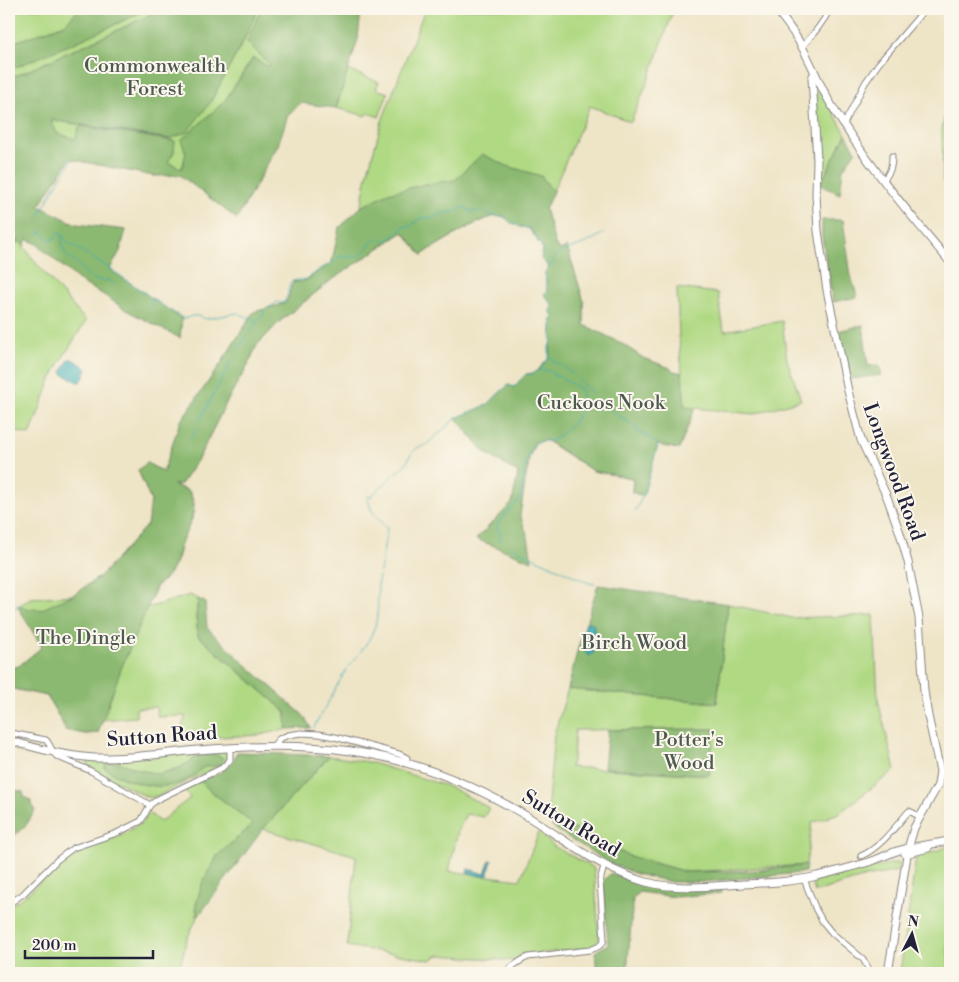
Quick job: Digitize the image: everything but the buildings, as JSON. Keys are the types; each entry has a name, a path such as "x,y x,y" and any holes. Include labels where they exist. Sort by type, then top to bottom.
{"main road":[{"path":"776,9 802,46 829,102 883,181 950,262"},
{"name":"Longwood Road","path":"814,74 812,78 817,160 817,216 827,290 848,391 861,440 887,497 900,533 919,618 924,691 940,772 938,785 914,828 888,973"},
{"name":"Sutton Road","path":"9,740 34,748 86,757 128,757 273,746 309,747 366,753 407,763 455,780 503,803 604,866 645,882 667,886 716,886 804,879 950,841"}],"street":[{"path":"802,46 810,39 830,9"},
{"path":"844,124 865,83 879,63 925,9"},
{"path":"883,181 891,170 892,156"},
{"name":"Sutton Road","path":"273,746 279,738 288,735 301,732 319,734 399,754 407,758 407,763"},
{"name":"Sutton Road","path":"9,733 46,740 54,752"},
{"path":"9,904 23,894 57,860 73,848 117,833 140,820 150,805 158,799 222,768 230,760 230,748"},
{"path":"54,752 54,755 82,766 150,805"},
{"path":"82,766 86,757"},
{"path":"861,856 878,845 909,811 921,817"},
{"path":"506,973 520,960 528,957 590,950 597,948 603,943 600,881 604,866"},
{"path":"804,879 816,910 823,922 832,933 863,960 871,973"}],"green space":[{"path":"9,9 161,9 9,78"},
{"name":"Commonwealth Forest","path":"79,9 149,9 9,70 9,44 65,24"},
{"path":"161,9 258,9 243,42 210,103 187,132 170,139 51,120 57,133 75,139 80,126 175,141 174,152 168,162 182,169 186,153 181,140 224,102 253,58 267,66 270,65 247,42 261,9 361,9 358,39 336,108 300,103 288,115 278,145 237,219 180,175 153,176 70,159 39,206 76,224 126,230 120,251 110,269 182,319 180,338 126,310 84,284 37,244 27,239 24,246 18,240 9,253 9,78"},
{"path":"258,9 261,9 247,42 271,64 267,67 253,58 224,102 182,140 186,153 180,175 153,176 9,132 51,120 169,139 210,103 243,42"},
{"path":"425,9 674,9 631,122 590,106 545,209 555,244 560,250 567,247 584,302 584,325 619,342 643,358 670,368 673,371 682,373 677,288 718,293 724,331 782,321 787,360 801,400 753,414 695,408 679,449 658,445 643,496 632,492 633,478 593,471 545,440 535,442 529,458 528,469 522,475 484,452 456,418 488,404 509,385 513,387 517,385 526,374 536,372 549,357 552,342 551,319 554,316 551,312 552,304 544,294 547,291 545,272 549,268 541,258 543,250 541,244 538,243 538,239 528,228 511,223 502,216 495,216 476,223 422,255 403,232 330,281 278,323 257,345 198,459 181,484 173,485 189,491 194,503 192,519 172,569 165,579 157,585 147,608 190,595 198,599 196,617 198,636 286,712 287,729 260,735 177,739 186,716 158,717 156,707 136,708 136,717 102,720 98,733 85,734 65,730 47,696 9,688 9,669 19,666 42,647 18,607 30,598 73,595 102,575 148,524 151,501 138,470 147,463 163,472 180,422 254,312 283,304 289,297 293,282 307,280 332,262 339,230 361,207 367,175 382,121"},
{"path":"348,70 379,82 376,89 388,93 379,117 368,113 366,116 336,108"},
{"path":"950,85 950,181 943,182 942,129"},
{"path":"815,86 818,86 846,134 820,185 821,159 819,157"},
{"path":"846,134 856,151 843,169 840,194 820,185"},
{"path":"482,154 507,166 541,176 553,191 545,209 555,244 560,250 567,247 584,302 584,325 619,342 643,358 682,373 685,407 695,408 679,449 658,445 643,496 632,492 633,478 593,471 546,440 535,442 529,458 520,515 528,537 532,561 476,539 512,503 518,473 484,452 456,418 488,404 509,385 513,387 526,374 536,372 548,358 552,342 551,319 554,316 551,312 552,304 544,294 547,291 545,272 549,267 541,258 543,250 541,244 538,243 538,239 529,228 511,223 502,216 495,216 476,223 422,255 403,232 330,281 278,323 257,345 198,459 181,484 173,485 189,491 194,504 191,519 172,570 157,585 121,669 98,733 85,734 65,730 47,696 9,688 9,669 19,666 42,647 18,607 40,610 73,595 102,575 147,525 151,501 138,470 147,463 163,472 180,422 254,312 283,304 289,297 293,282 307,280 332,262 339,228 361,207 388,193 426,184 455,180"},
{"path":"822,220 843,220 851,277 857,297 833,302 822,236"},
{"path":"19,240 36,263 86,321 52,377 30,435 9,429 9,253"},
{"path":"863,325 868,366 879,365 882,375 850,379 838,331"},
{"name":"Birch Wood","path":"598,585 728,604 717,703 568,689 578,648"},
{"path":"198,599 205,602 207,628 303,715 311,728 287,729 286,712 198,636 196,617"},
{"path":"728,604 792,618 874,615 878,700 895,770 839,813 812,823 806,865 686,872 629,856 553,819 547,814 554,735 568,689 717,703","holes":["714,729 709,775 570,767 573,759 575,730"]},
{"name":"Potter's Wood","path":"714,729 709,775 604,768 608,730"},
{"path":"223,751 228,757 223,764 151,798 89,767 87,763 90,760"},
{"path":"237,752 329,756 263,829 197,918 196,904 203,881 217,856 253,824 200,781 218,774 227,768"},
{"path":"214,754 222,757 223,764 205,767 192,777 173,785 152,786 142,784 121,777 104,768 107,763 114,762 159,774 179,768 197,756"},
{"path":"329,756 369,762 450,787 489,808 484,817 466,814 458,831 449,871 520,880 539,832 555,847 594,868 599,940 587,948 520,956 516,961 439,955 430,960 347,946 356,856 263,829"},
{"path":"200,781 254,824 217,856 196,904 197,918 187,939 178,973 9,973 9,907 28,893 78,849 120,836 143,822 149,813 160,822 190,798 184,789"},
{"path":"9,789 23,792 24,797 30,800 35,810 27,824 9,841"},
{"path":"553,819 629,856 686,872 752,871 806,865 805,872 702,882 672,882 636,874 608,862 552,827"},
{"path":"950,846 950,973 900,973 916,858"},
{"path":"899,862 899,871 866,877 815,892 811,881"},
{"path":"611,873 645,886 682,890 722,890 722,893 675,897 639,892 633,898 627,973 597,973 595,952 608,944 603,881"},
{"path":"947,914 950,914 950,973 949,973"}],"water":[{"path":"69,359 87,369 80,382 62,372"},
{"path":"586,622 593,623 595,639 593,654 588,656 583,644"},
{"path":"490,860 492,861 487,876 479,876 467,872 468,869 485,874"}],"waterway":[{"path":"39,216 72,160"},
{"path":"251,331 257,320 263,316 264,310 277,302 283,303 287,297 291,281 307,279 339,257 357,256 363,253 374,240 381,239 386,241 403,227 411,226 420,218 433,218 440,214 453,212 465,207 471,212 482,211 490,215 501,216 520,227 529,228 538,243 540,243 543,250 541,258 549,268 545,272 547,291 544,294 552,304 551,312 554,316 551,319 552,342 549,346 549,357 541,369 543,371 548,370 554,376 558,376 580,389 582,392 582,406 574,422 554,440 537,442 533,445 525,463 520,500 506,513 496,528 500,531 500,541"},
{"path":"37,234 42,232 50,240 60,233 69,243 148,295 153,307"},
{"path":"549,268 561,252 586,243 604,233"},
{"path":"62,237 64,249 68,257 77,263 91,278 110,280 114,285"},
{"path":"152,299 184,319 192,316 205,319 237,313 256,320"},
{"path":"238,349 247,336"},
{"path":"549,357 575,376 605,406 638,429 637,432 649,437 658,445 643,496 635,511"},
{"path":"200,420 231,361"},
{"path":"380,572 387,529 372,511 367,497 370,497 406,464 411,454 417,448 426,445 456,418 488,404 509,385 513,387 526,374 532,374 541,369"},
{"path":"191,438 195,430"},
{"path":"509,546 589,583 595,584"},
{"path":"314,728 343,675 365,646 375,626 379,576"},
{"path":"9,610 21,604"}],"park label":[{"name":"Cuckoos Nook","path":"601,403"},
{"name":"The Dingle","path":"86,638"}]}
